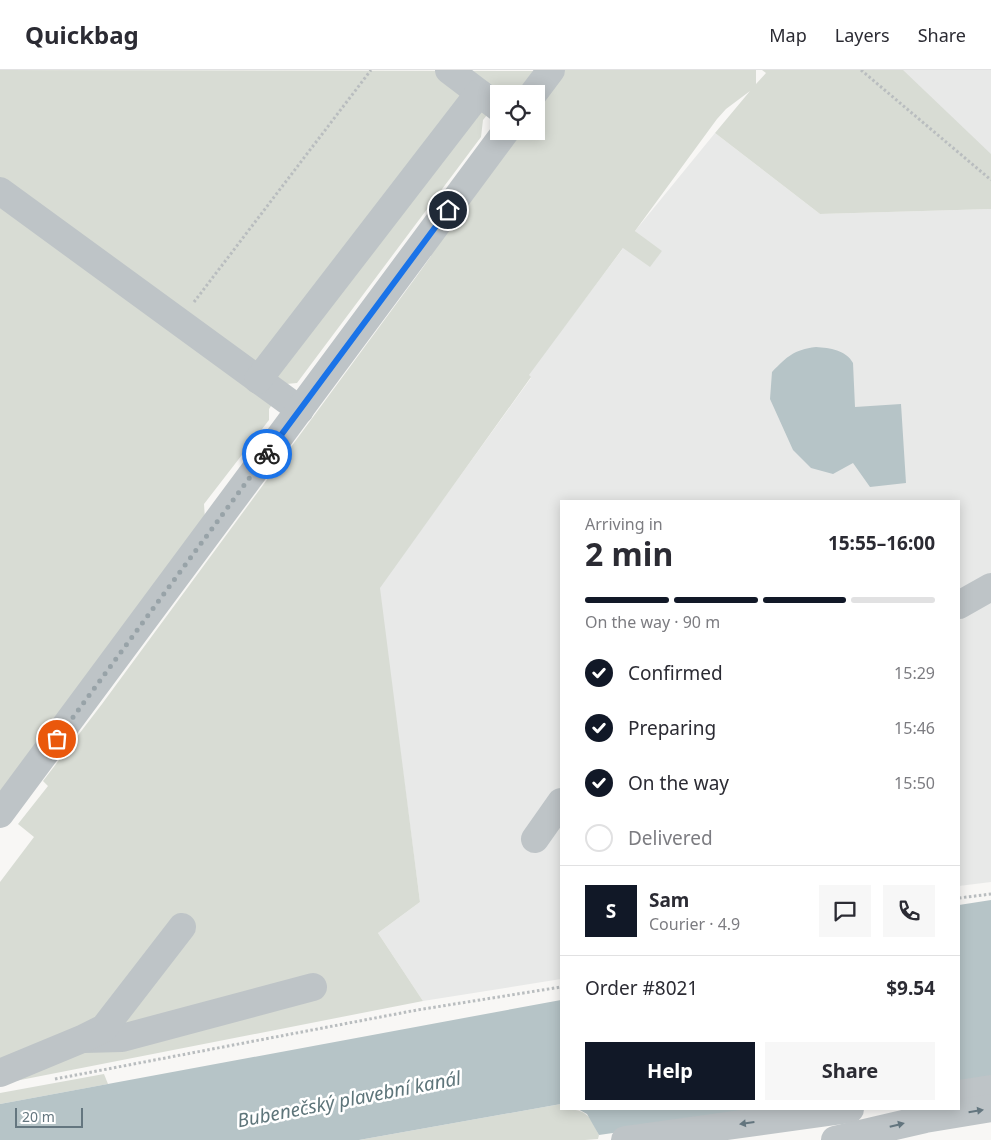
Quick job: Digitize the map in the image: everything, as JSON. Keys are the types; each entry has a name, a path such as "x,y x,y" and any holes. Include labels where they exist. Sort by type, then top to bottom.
{"street":[{"path":"258,380 489,100 449,70"},
{"path":"540,85 551,70"},
{"path":"0,814 499,140"},
{"path":"0,191 300,410"},
{"path":"960,604 991,587"},
{"path":"535,839 560,803"},
{"path":"0,1073 104,1028 182,927"},
{"path":"82,1039 122,1038 313,987"},
{"path":"960,1094 991,1089"},
{"path":"835,1140 991,1108"},
{"path":"625,1140 843,1110"}],"path":[{"path":"179,322 371,70"},
{"path":"861,70 991,180"},
{"path":"960,898 991,894"},
{"path":"48,1080 417,1010 560,987"}],"shaded area":[{"path":"0,70 533,71 524,85 490,85 490,111 483,120 481,137 297,383 286,384 269,409 269,420 204,504 205,519 0,792"},
{"path":"565,70 756,70 756,84 766,73 762,70 903,70 991,154 991,209 820,214 715,133 750,91 726,109 635,231 662,251 650,267 623,248 529,375 531,377 380,588 420,902 378,933 423,1001 0,1084 0,882 34,837 18,824 48,786 43,781 102,704 416,277 431,256 430,254 512,140 545,140 545,96"},
{"path":"836,70 991,70 991,202"},
{"path":"715,133 820,214 991,209 991,882 960,886 960,500 560,500 560,979 423,1001 378,933 420,902 379,588 531,378 528,375 624,247 662,252 635,231"},
{"path":"104,1074 108,1084 0,1104 0,1093"},
{"path":"560,1104 560,1110 581,1111 589,1117 599,1135 598,1139 585,1140 359,1140"}],"water":[{"path":"816,347 842,352 853,363 855,407 901,404 906,483 870,487 853,463 833,474 811,468 793,450 770,399 772,372 796,352"},
{"path":"991,900 991,1078 960,1083 960,905"},
{"name":"Bubenečský plavební kanál","path":"560,1000 560,1104 359,1140 0,1140 0,1104"},
{"path":"580,1110 772,1110 599,1135 587,1114"}],"way so far":[{"path":"57,739 267,454"}],"route":[{"path":"267,454 448,210"}]}
